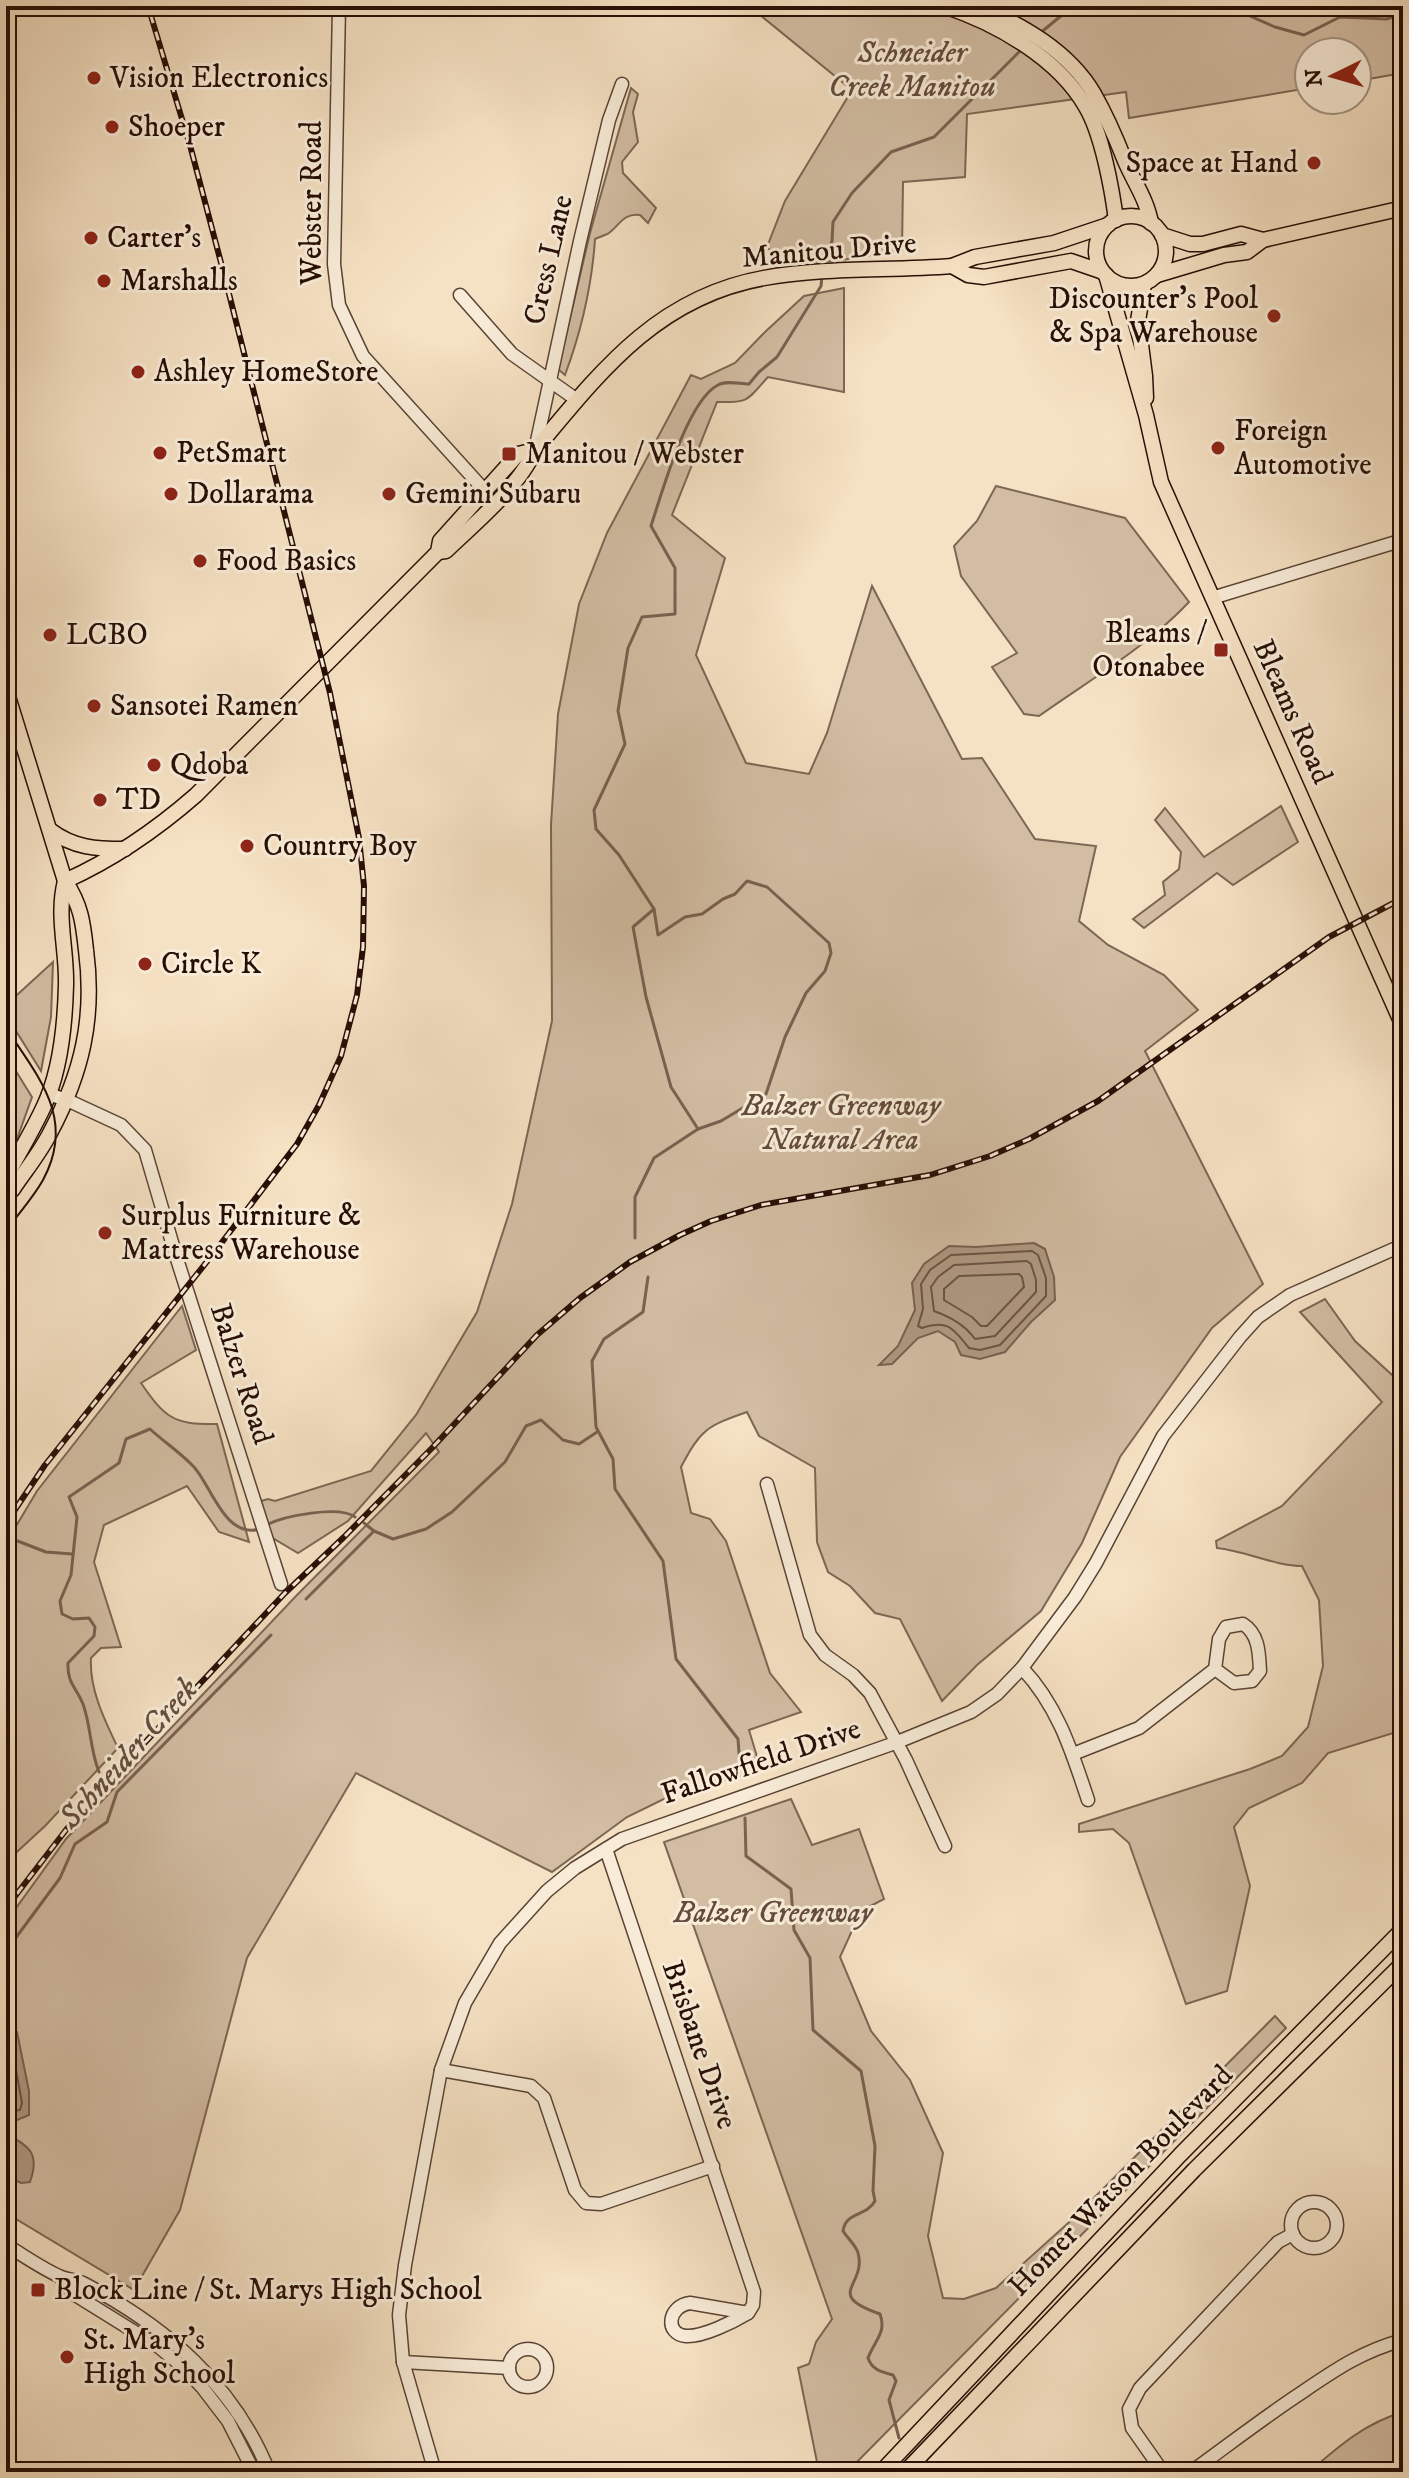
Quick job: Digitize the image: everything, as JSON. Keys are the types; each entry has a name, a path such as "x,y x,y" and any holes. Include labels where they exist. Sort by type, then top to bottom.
{"main road":[{"path":"944,6 1003,24"},
{"path":"978,6 1032,51 1092,91 1166,252 1163,264 1150,279"},
{"path":"1067,72 1087,108 1108,175 1112,222"},
{"path":"1263,240 1241,234 1203,244 1190,244 1134,217 1112,222 1100,236 1096,248 1105,274 1124,285 1224,255 1247,252 1263,240 1403,208"},
{"name":"Manitou Drive","path":"438,552 446,551 494,504 529,464 535,450 610,362 635,338 670,314 724,289 783,276 952,266 975,257 1054,243 1112,222"},
{"name":"Manitou Drive","path":"952,266 968,275 984,277 1071,261 1105,274"},
{"name":"Bleams Road","path":"1105,274 1146,415 1161,482 1403,1026"},
{"name":"Bleams Road","path":"1146,415 1138,321 1150,279"},
{"name":"Manitou Drive","path":"65,881 125,849 163,824 196,795 438,552 440,541 518,454 535,450"},
{"path":"6,690 65,881 78,901 89,973 88,1017 82,1057 67,1100 50,1134 6,1196"},
{"path":"50,830 86,848 125,849"},
{"path":"6,1177 45,1104 57,1064 64,1024 66,983 60,903 65,881"},
{"name":"Homer Watson Boulevard","path":"881,2472 1169,2166 1403,1929"},
{"name":"Homer Watson Boulevard","path":"905,2472 1194,2170 1403,1963"}],"street":[{"name":"Webster Road","path":"339,6 334,264 339,305 363,356 486,492"},
{"name":"Cress Lane","path":"535,450 548,380 609,120 622,84"},
{"path":"460,295 512,354 577,400"},
{"path":"1212,598 1403,540"},
{"name":"Balzer Road","path":"48,1094 121,1125 145,1150 179,1267 281,1584"},
{"name":"Fallowfield Drive","path":"435,2472 403,2362 399,2315 405,2265 441,2070 465,2003 500,1943 547,1891 575,1868 622,1839 895,1743 971,1712 997,1694 1022,1668 1075,1597 1163,1436 1258,1317 1290,1295 1403,1245"},
{"path":"767,1484 810,1635 825,1655 864,1685 906,1760 945,1846"},
{"path":"1073,1754 1139,1728 1215,1669 1219,1639 1226,1627 1243,1624 1250,1628 1255,1636 1260,1671 1252,1681 1234,1683 1215,1669"},
{"path":"1022,1668 1051,1703 1088,1800"},
{"name":"Brisbane Drive","path":"606,1849 754,2292 753,2305 748,2313"},
{"path":"441,2070 539,2090 575,2190 586,2203 601,2204 713,2166"},
{"path":"1163,2472 1132,2428 1129,2409 1140,2388 1278,2242 1293,2234"},
{"path":"6,2245 61,2278 79,2281 159,2330 211,2376 249,2428 269,2472"},
{"path":"61,2278 72,2293 159,2347 182,2366 228,2421 254,2472"},
{"path":"682,2304 748,2313 730,2324 688,2336 681,2335 672,2323 672,2315 682,2304"},
{"path":"1191,2472 1352,2358 1403,2340"},
{"path":"403,2362 509,2368"}],"green space":[{"name":"Schneider Creek Manitou","path":"749,6 1403,6 1403,73 1373,78 1373,36 1293,36 1293,91 1129,118 1126,92 967,114 965,177 903,182 902,250 836,261 782,263 767,247 785,201 852,90"},
{"path":"631,88 638,94 633,112 638,142 622,162 623,173 656,208 648,223 640,215 630,216 609,233 595,239 585,308 565,375 558,369 590,233"},
{"name":"Balzer Greenway Natural Area","path":"844,288 844,392 768,377 742,401 717,402 672,515 725,558 696,655 746,763 809,774 827,733 872,586 962,759 982,758 1035,839 1096,846 1079,921 1108,945 1164,975 1198,1010 1145,1051 1263,1284 1212,1328 1120,1457 1082,1543 1041,1611 977,1665 942,1701 900,1619 875,1613 850,1586 828,1572 817,1542 815,1468 759,1436 747,1412 706,1430 681,1467 691,1513 710,1519 726,1541 770,1673 801,1712 749,1730 761,1770 672,1795 627,1817 552,1872 356,1773 247,1958 180,2210 134,2290 6,2213 6,1922 66,1839 297,1595 439,1452 426,1433 348,1521 298,1553 271,1537 258,1502 268,1499 275,1501 371,1471 416,1415 477,1312 512,1204 552,1021 551,825 558,714 579,604 607,533 691,375 701,379 735,363 804,296"},
{"path":"996,486 1125,518 1189,602 1136,649 1039,716 1024,714 992,667 1017,653 961,576 954,546 977,521"},
{"path":"1281,806 1298,842 1233,885 1217,873 1144,928 1133,919 1165,895 1163,882 1179,869 1181,852 1155,820 1165,808 1204,857"},
{"path":"53,962 51,1017 41,1071 6,1015 6,1005"},
{"path":"6,1055 32,1097 13,1150 6,1160"},
{"path":"1325,1299 1355,1341 1403,1385 1403,1730 1328,1753 1302,1783 1249,1808 1234,1827 1250,1886 1227,1991 1186,2004 1129,1843 1113,1829 1079,1832 1079,1824 1282,1756 1308,1727 1323,1666 1319,1600 1302,1566 1217,1548 1216,1541 1282,1506 1382,1402 1300,1312"},
{"path":"182,1306 196,1350 141,1383 164,1412 172,1417 190,1423 217,1424 249,1542 219,1532 187,1486 104,1525 94,1562 121,1647 101,1648 91,1658 91,1670 99,1704 118,1748 45,1826 6,1862 6,1543 37,1491"},
{"name":"Balzer Greenway","path":"791,1799 812,1845 859,1829 884,1899 861,1911 840,1957 871,2031 910,2080 943,2153 928,2236 943,2298 964,2299 996,2288 1076,2216 1275,2016 1286,2028 847,2472 819,2472 798,2368 809,2364 816,2342 832,2319 664,1842"},
{"path":"1403,2412 1403,2472 1309,2472 1364,2429"}],"water":[{"path":"1034,1243 1045,1249 1054,1277 1055,1300 1005,1352 980,1359 961,1355 955,1342 938,1331 918,1338 892,1364 879,1365 898,1346 915,1310 912,1283 924,1264 949,1246"},
{"path":"8,2031 17,2032 29,2091 29,2115 17,2120 6,2119"},
{"path":"6,2134 31,2152 34,2164 30,2182 21,2183 6,2176"}],"waterway":[{"name":"Schneider Creek","path":"1039,34 1073,6"},
{"name":"Schneider Creek","path":"1227,6 1275,27 1304,35 1340,17 1387,19 1403,13"},
{"name":"Schneider Creek","path":"824,265 832,241 833,222 852,193 891,152 934,137 1021,50"},
{"name":"Schneider Creek","path":"635,1238 635,1197 654,1158 698,1129 721,1121 766,1094 785,1037 806,993 825,971 831,953 829,943 767,887 747,881 735,894 702,914 685,917 658,935 654,909 619,855 596,829 594,810 625,744 618,711 628,648 642,617 675,614 675,568 651,526 677,449 696,409 707,394 718,385 729,382 749,384 777,357 821,286 822,276"},
{"name":"Schneider Creek","path":"654,909 633,927 646,997 671,1087 698,1129"},
{"path":"648,1277 643,1312 604,1339 592,1361 596,1427 613,1459 615,1489 663,1561 676,1659 738,1739 740,1766"},
{"name":"Schneider Creek","path":"364,1523 393,1539 426,1529 452,1512 505,1462 526,1426 541,1420 563,1440 579,1444 597,1432"},
{"name":"Schneider Creek","path":"99,1772 86,1712 68,1670 68,1663 94,1636 95,1627 89,1618 73,1619 62,1614 60,1601 71,1575 77,1517 69,1497 119,1463 126,1439 150,1429 194,1467 228,1519 248,1530 260,1529"},
{"name":"Schneider Creek","path":"266,1525 298,1515 325,1512 355,1517"},
{"name":"Schneider Creek","path":"306,1599 374,1531"},
{"path":"15,1540 46,1552 72,1554"},
{"name":"Schneider Creek","path":"6,1951 60,1878 75,1844 107,1822 117,1792 271,1635"},
{"path":"745,1818 746,1856 791,1889 794,1930 810,1958 813,2030 861,2071 875,2146 875,2201 867,2210 848,2220 843,2231 858,2253 859,2264 850,2295 863,2307 880,2314 882,2321 881,2332 868,2358 875,2368 893,2375 896,2381 889,2400 899,2438"}],"tram line":[{"path":"6,1028 41,1082 54,1118 56,1138 43,1180 6,1231"}],"railway":[{"path":"6,1523 45,1465 297,1144 341,1056 357,995 363,947 364,886 359,838 330,693 191,149 148,6"},
{"path":"6,1908 79,1813 285,1593 432,1448 537,1335 580,1298 630,1262 711,1221 761,1205 930,1175 990,1156 1029,1139 1098,1101 1329,937 1403,898"}],"place":[{"name":"Vision Electronics","path":"94,78"},
{"name":"Shoeper","path":"112,127"},
{"name":"Space at Hand","path":"1314,163"},
{"name":"Carter's","path":"91,238"},
{"name":"Marshalls","path":"104,281"},
{"name":"Discounter's Pool & Spa Warehouse","path":"1274,316"},
{"name":"Ashley HomeStore","path":"138,372"},
{"name":"Foreign Automotive","path":"1218,448"},
{"name":"PetSmart","path":"160,453"},
{"name":"Manitou / Webster","path":"509,454"},
{"name":"Dollarama","path":"171,494"},
{"name":"Gemini Subaru","path":"389,494"},
{"name":"Food Basics","path":"200,561"},
{"name":"LCBO","path":"50,635"},
{"name":"Bleams / Otonabee","path":"1221,650"},
{"name":"Sansotei Ramen","path":"94,706"},
{"name":"Qdoba","path":"154,765"},
{"name":"TD","path":"100,800"},
{"name":"Country Boy","path":"247,846"},
{"name":"Circle K","path":"145,964"},
{"name":"Surplus Furniture & Mattress Warehouse","path":"105,1233"},
{"name":"Block Line / St. Marys High School","path":"38,2290"},
{"name":"St. Mary's High School","path":"67,2357"}]}
